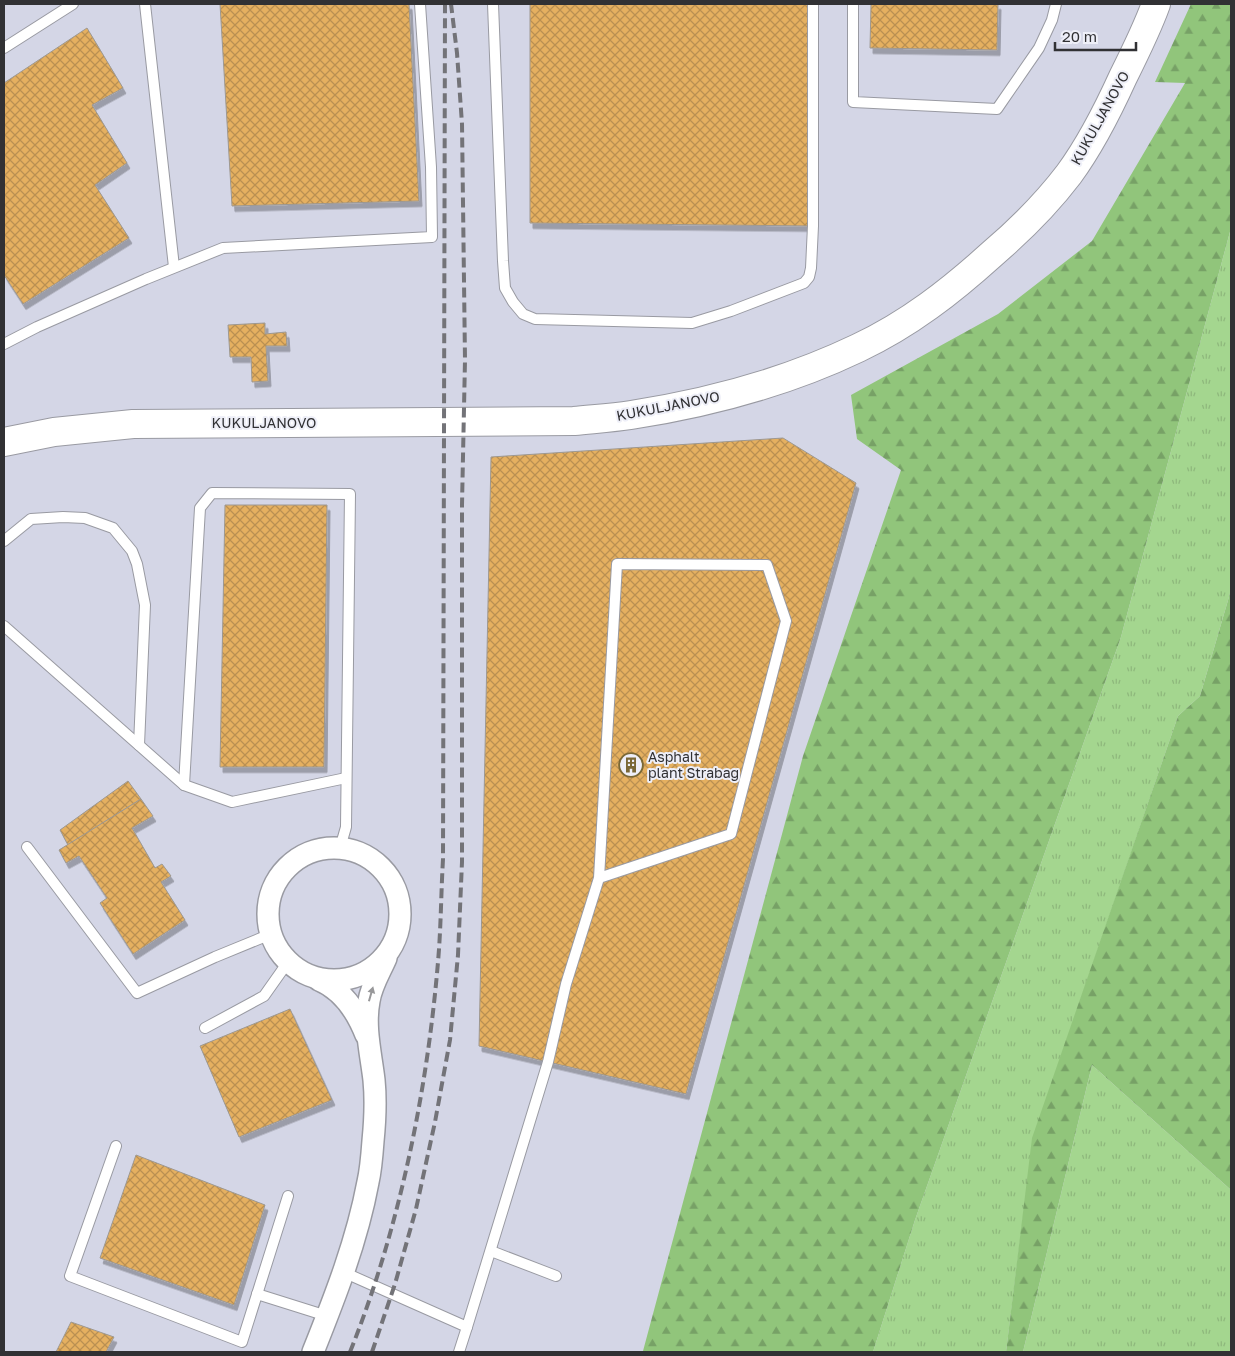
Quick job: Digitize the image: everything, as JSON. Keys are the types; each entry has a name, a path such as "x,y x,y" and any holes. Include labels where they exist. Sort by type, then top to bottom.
{"main road":[{"name":"KUKULJANOVO","path":"4,442 54,432 133,424 574,421 632,415 691,404 742,392 795,374 859,348 917,315 972,272 1038,210 1069,174 1092,139 1131,61 1156,4"}],"street":[{"path":"313,1352 335,1297 369,1182 374,1139 375,1100 368,1038 369,1000 373,987 396,938 400,921 400,904 386,872 373,860 358,852 340,848 323,849 299,858 285,869 276,883 270,900 268,917 271,934 278,949 288,962 308,976 325,983 344,997 359,1018 368,1038"},
{"path":"308,976 332,981 348,979 370,970 383,960 388,953"}],"lane":[{"path":"4,48 73,4"},
{"path":"145,4 174,267"},
{"path":"4,344 37,327 174,267 223,248 432,237 431,167 420,4"},
{"path":"493,4 503,261 505,288 513,302 522,314 535,319 692,323 804,283 808,277 811,268 812,226 813,4"},
{"path":"853,4 853,102 997,109 1039,48 1052,20 1056,4"},
{"path":"184,785 200,508 212,493 350,494 346,827 340,848"},
{"path":"4,541 31,519 85,518 113,528 132,551 137,564 145,605 139,745"},
{"path":"459,1352 548,1062 566,984 599,878 617,564 767,565 786,621 731,834 599,878"},
{"path":"4,626 184,785 232,802 346,778"},
{"path":"27,847 137,993 215,957 271,934"},
{"path":"205,1028 264,996 288,962"},
{"path":"116,1146 70,1276 242,1342 288,1196"},
{"path":"491,1251 556,1276"},
{"path":"343,1272 467,1327"},
{"path":"257,1294 327,1316"}],"shaded area":[{"path":"4,4 1215,4 1186,82 673,1352 4,1352"}],"green space":[{"path":"1191,4 1231,4 1231,228 1121,637 915,1220 873,1352 637,1352 643,1351 803,756 901,470 857,439 851,395 998,314 1092,241 1185,83 1155,82"},
{"path":"1231,228 1231,590 1200,696 1178,716 1033,1138 1006,1352 873,1352 915,1220 1121,637"},
{"path":"1231,590 1231,1190 1092,1065 1023,1352 1006,1352 1032,1138 1178,716 1200,696"},
{"path":"1092,1065 1231,1190 1231,1352 1023,1352"}],"building":[{"path":"220,4 409,4 419,201 232,206"},
{"path":"530,4 813,4 813,226 530,223"},
{"path":"871,4 998,4 997,50 870,48"},
{"path":"87,28 123,88 92,105 127,163 95,185 129,238 23,304 4,275 4,83"},
{"path":"265,323 265,334 286,332 287,346 266,346 268,381 252,382 251,357 230,357 228,325"},
{"name":"Asphalt plant Strabag","path":"783,438 856,483 686,1094 479,1046 491,457"},
{"path":"225,505 327,505 324,767 220,767"},
{"path":"128,781 141,799 68,845 60,830"},
{"path":"141,799 153,816 132,828 155,868 162,864 171,876 161,882 185,920 133,954 100,903 107,898 79,856 66,863 59,850"},
{"path":"290,1009 332,1100 239,1137 200,1046"},
{"path":"136,1155 265,1205 234,1305 100,1258"},
{"path":"71,1322 114,1337 106,1352 56,1352"}],"railway":[{"path":"350,1352 383,1258 408,1160 426,1061 439,949 443,859 445,4"},
{"path":"372,1352 395,1284 416,1209 435,1122 450,1040 458,955 462,862 462,505 465,360 462,124 457,53 451,4"}],"place":[{"name":"Asphalt plant Strabag","path":"631,765"}]}
